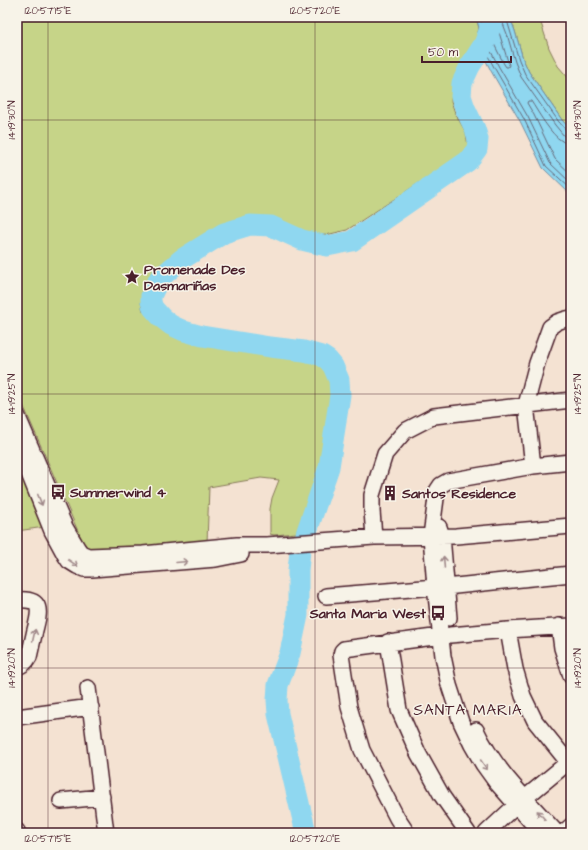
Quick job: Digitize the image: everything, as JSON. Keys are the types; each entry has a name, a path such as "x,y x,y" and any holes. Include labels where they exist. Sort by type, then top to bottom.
{"street":[{"path":"533,466 526,405 537,363 550,327 557,322 571,318"},
{"path":"374,537 372,495 385,454 405,431 434,416 571,400"},
{"path":"17,415 22,451 52,531 69,561 84,569 216,559 237,555 271,545 374,537 437,536 571,526"},
{"path":"557,833 521,801 496,782 483,764 461,722 449,686 444,663 445,636 434,514 436,491 441,485 448,481 533,466 571,467"},
{"path":"326,596 441,587 571,574"},
{"path":"17,600 31,601 36,604 39,610 29,658 22,666 17,667"},
{"path":"407,833 396,818 362,750 349,707 341,655 344,649 388,642 445,636 565,626 562,648 571,676"},
{"path":"486,833 521,801 570,761 535,721 523,696 515,668 508,630"},
{"path":"388,642 399,710 418,753 442,796 468,833"},
{"path":"88,688 106,833"},
{"path":"17,717 91,707"},
{"path":"61,801 102,796"},
{"path":"521,801 541,833"},
{"path":"563,833 571,826"}],"green space":[{"path":"17,17 476,17 479,28 476,41 458,71 453,85 451,101 455,113 466,133 468,147 460,156 347,230 326,235 305,233 282,221 271,217 259,216 243,219 221,227 180,250 163,263 153,275 143,296 141,303 143,311 156,325 180,339 199,344 302,359 317,363 326,369 332,381 321,467 296,533 270,534 270,509 272,498 279,480 261,478 209,487 207,543 94,551 88,549 84,545 17,391"},
{"path":"510,17 539,17 549,48 558,66 571,81 571,130 562,120 529,72 523,59"},
{"path":"25,478 45,527 17,531 17,480"}],"water":[{"path":"476,17 510,17 523,59 529,72 562,120 571,130 571,195 543,168 520,121 491,71 476,41 479,28"}],"waterway":[{"path":"306,534 329,467 340,395 339,380 333,366 322,356 304,351 202,336 184,331 171,325 162,318 153,308 151,296 159,279 182,259 224,233 250,225 271,226 302,240 327,246 352,241 468,161 477,149 478,139 461,96 462,83 470,66 484,44 492,24"},
{"path":"300,551 298,570 298,615 290,653 278,685 277,700 278,714 306,833"}],"place":[{"name":"Promenade Des Dasmariñas","path":"132,277"},
{"name":"Summerwind 4","path":"58,492"},
{"name":"Santos Residence","path":"390,493"},
{"name":"Santa Maria West","path":"438,613"}],"district":[{"name":"SANTA MARIA","path":"468,710"}]}
